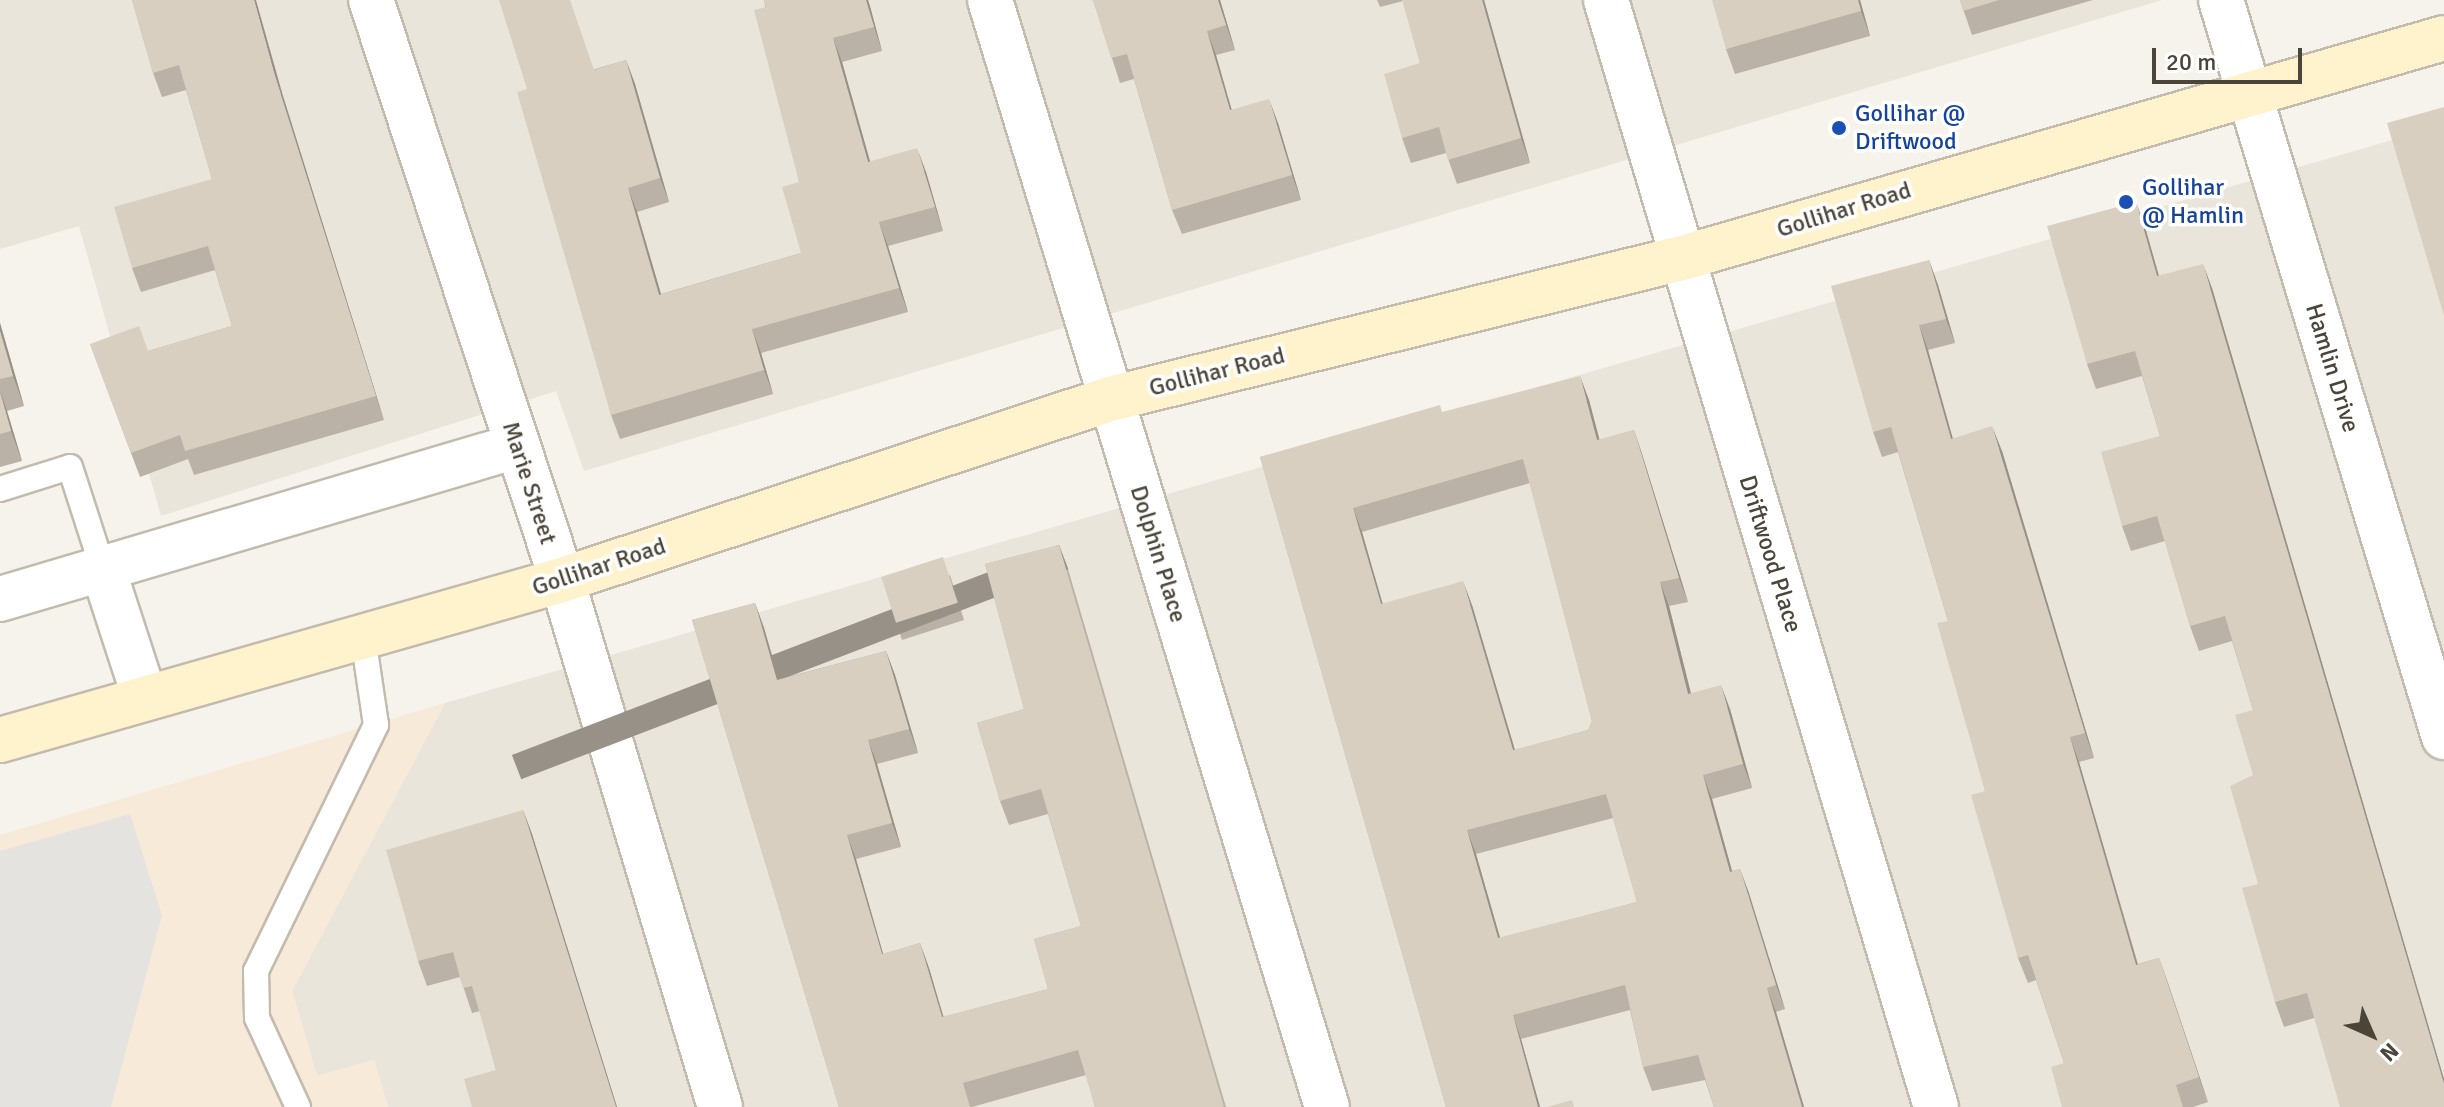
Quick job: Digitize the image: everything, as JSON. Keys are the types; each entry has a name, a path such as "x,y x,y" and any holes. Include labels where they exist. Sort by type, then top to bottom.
{"main road":[{"name":"Gollihar Road","path":"0,740 562,580 1110,399 1682,258 2248,89 2444,38"}],"street":[{"name":"Marie Street","path":"371,0 562,580 720,1107"},
{"name":"Dolphin Place","path":"990,0 1327,1107"},
{"name":"Driftwood Place","path":"1606,0 1936,1107"},
{"name":"Hamlin Drive","path":"2221,0 2444,737"},
{"path":"0,599 517,446"},
{"path":"103,569 145,698"}],"lane":[{"path":"0,489 70,467 103,569"},
{"path":"298,1107 257,1018 256,971 306,881 376,725 363,637"}],"shaded area":[{"path":"0,0 2162,0 584,471 556,391 161,516 79,226 0,249"},
{"path":"2444,125 2444,1107 388,1107 374,1060 317,1076 292,991 445,703"},
{"path":"445,703 292,991 317,1076 374,1060 388,1107 0,1107 0,835"},
{"path":"130,814 162,915 111,1107 0,1107 0,851"}],"building":[{"path":"132,0 254,0 376,396 185,451 180,435 131,453 90,344 139,326 148,351 232,326 208,246 132,268 114,207 212,179 179,65 153,73"},
{"path":"499,0 570,0 594,70 626,60 660,178 628,188 659,295 801,253 782,187 799,182 754,10 766,7 764,0 866,0 874,27 833,38 868,162 917,148 935,207 879,222 899,288 752,329 764,370 611,415 517,92 527,89"},
{"path":"1093,0 1218,0 1226,25 1207,31 1230,110 1269,99 1292,175 1172,210 1127,54 1111,58"},
{"path":"1402,0 1482,0 1521,138 1448,160 1439,127 1402,138 1384,74 1420,63"},
{"path":"1712,0 1858,0 1861,11 1726,49"},
{"path":"1960,0 1999,0 1963,11"},
{"path":"2444,107 2444,316 2387,123"},
{"path":"2136,202 2157,276 2203,264 2444,1084 2444,1107 2340,1107 2307,993 2275,1002 2242,888 2258,884 2230,786 2253,775 2235,715 2253,710 2225,616 2190,626 2157,516 2122,526 2101,452 2160,436 2135,351 2087,364 2047,226"},
{"path":"1929,260 1946,319 1919,325 1951,439 1992,426 2085,733 2070,737 2136,965 2159,958 2199,1077 2176,1085 2183,1107 2062,1107 2051,1067 2064,1063 2028,955 2018,958 1971,795 1985,791 1937,623 1948,621 1891,427 1873,432 1831,286"},
{"path":"0,331 13,376 0,379"},
{"path":"1580,376 1597,440 1634,430 1679,578 1660,582 1688,694 1721,685 1743,764 1703,775 1730,872 1740,869 1776,985 1767,988 1802,1107 1714,1107 1698,1055 1643,1067 1625,985 1513,1015 1538,1107 1446,1107 1260,457 1440,405 1442,412","holes":["1523,459 1592,721 1588,730 1513,750 1463,581 1381,604 1353,508","1606,794 1637,902 1498,938 1467,830"]},
{"path":"0,393 11,431 0,434"},
{"path":"1059,545 1224,1107 1095,1107 1078,1050 963,1083 970,1107 839,1107 692,620 755,603 777,680 886,651 909,729 868,740 892,823 847,835 882,954 920,943 942,1017 1048,989 1034,939 1081,926 1041,789 1000,801 977,723 1024,709 985,564"},
{"path":"943,557 958,603 896,623 881,577"},
{"path":"523,810 616,1107 472,1107 464,1079 496,1070 472,986 463,988 453,952 418,961 386,850"},
{"path":"1572,1100 1574,1107 1547,1107"}],"place":[{"name":"Gollihar @ Driftwood","path":"1839,128"},
{"name":"Gollihar @ Hamlin","path":"2126,202"}]}
